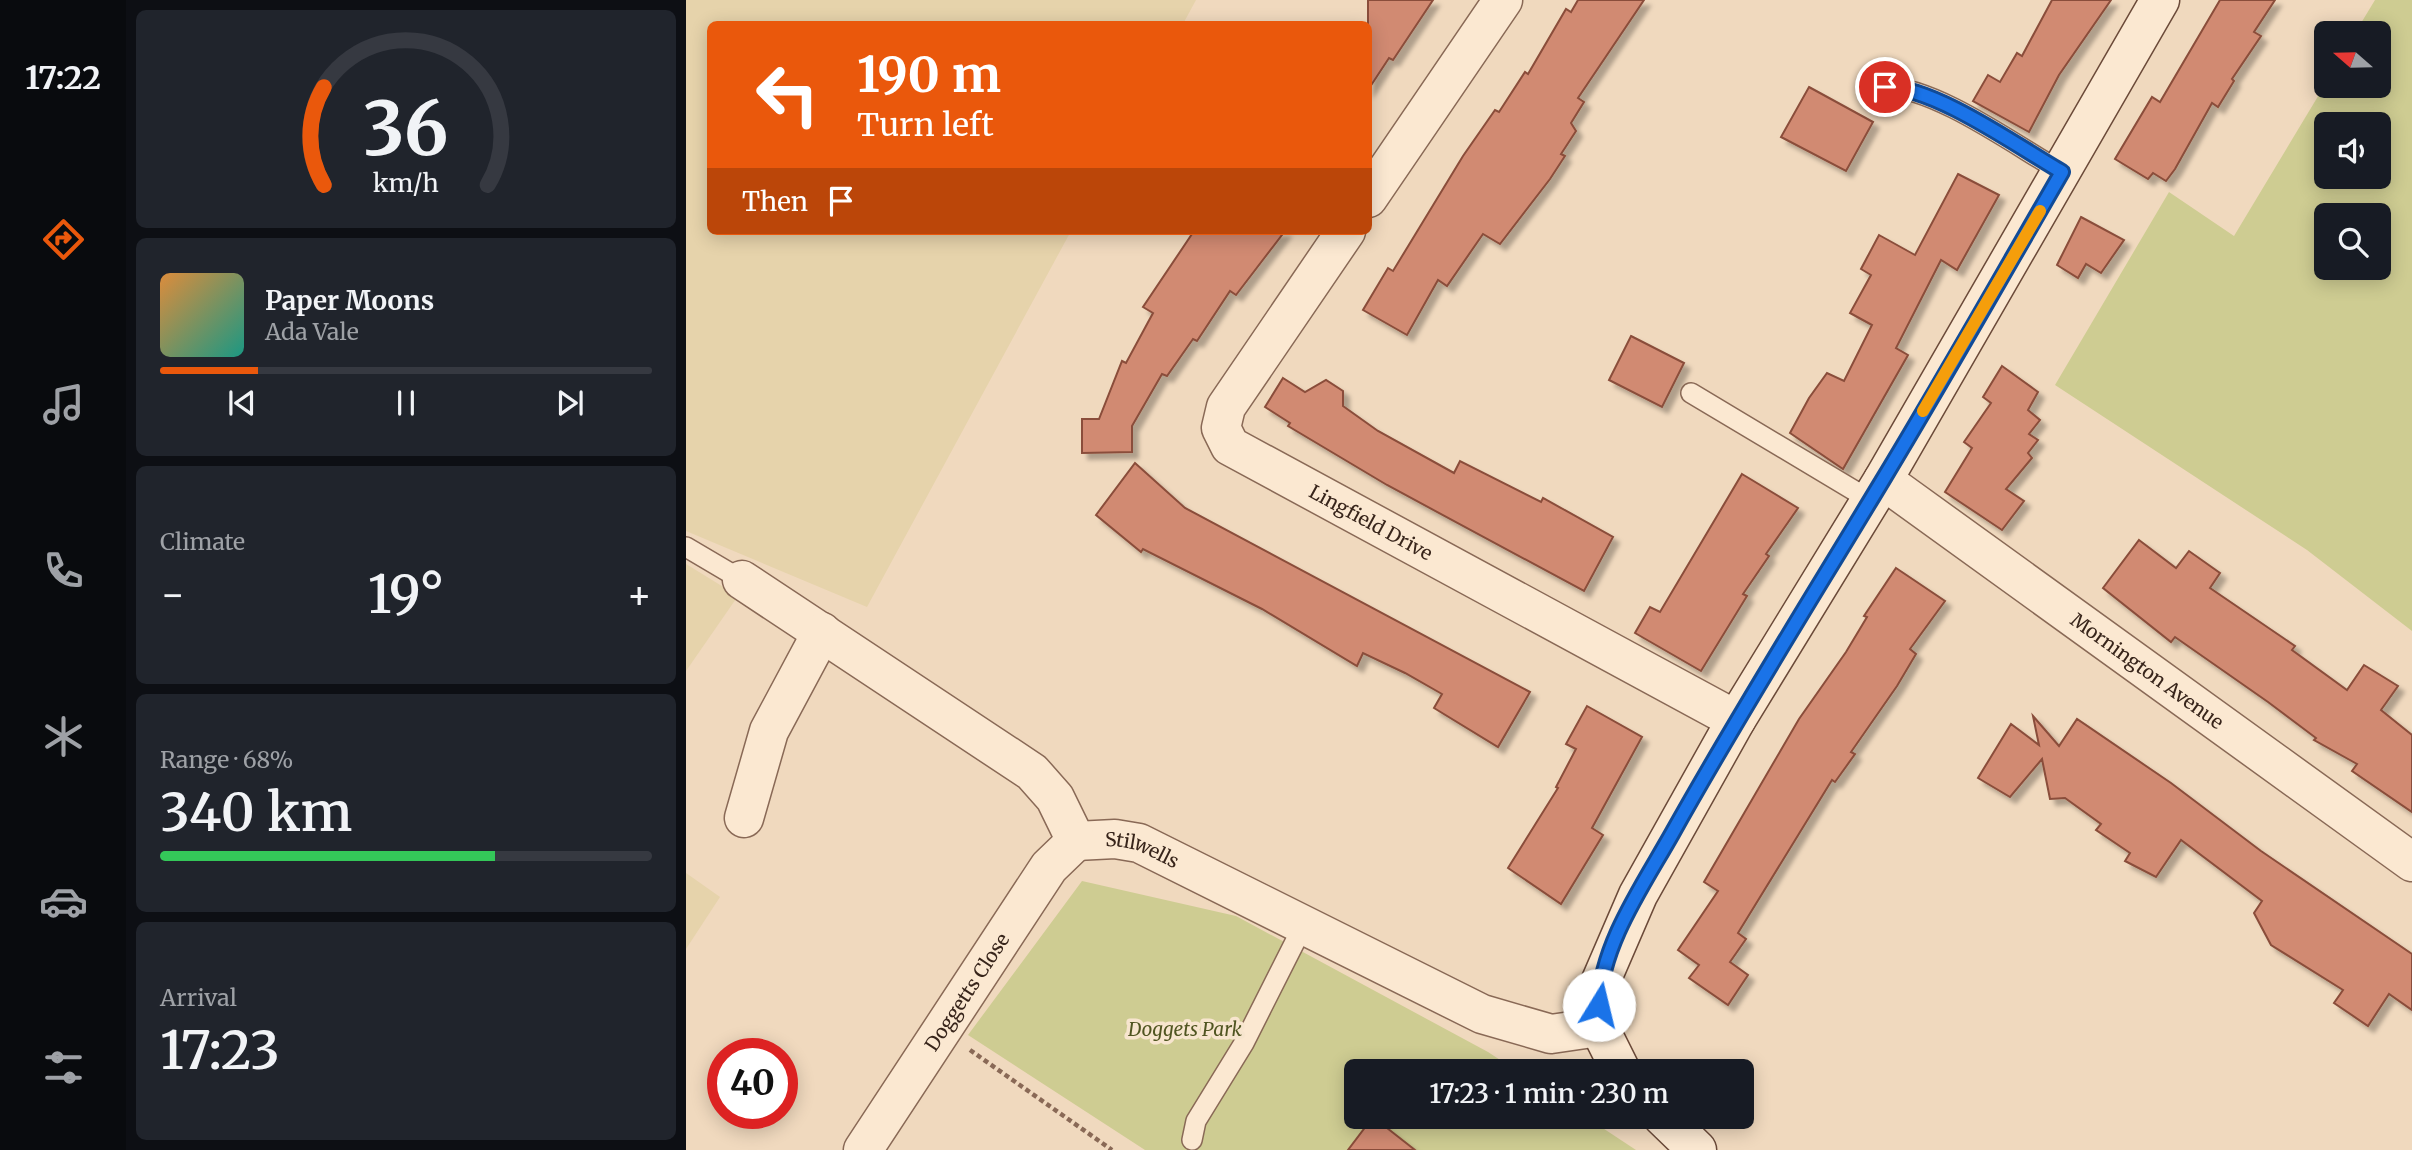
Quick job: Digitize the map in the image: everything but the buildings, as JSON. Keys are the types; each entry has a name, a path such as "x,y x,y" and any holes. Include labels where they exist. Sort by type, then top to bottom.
{"street":[{"path":"1372,192 1503,0"},
{"path":"1615,1059 1599,1027 1600,983 1615,942 1638,895 1736,720 1877,490 2160,0"},
{"name":"Lingfield Drive","path":"1343,235 1226,407 1221,429 1230,446 1736,720"},
{"name":"Mornington Avenue","path":"1877,490 2412,862"},
{"name":"Stilwells","path":"742,580 1032,772 1055,798 1076,841 1115,839 1139,843 1482,1014 1551,1034 1599,1027"},
{"path":"744,817 769,732 822,632"},
{"name":"Doggetts Close","path":"863,1150 1049,867 1076,841"},
{"path":"1675,1129 1697,1150"}],"lane":[{"path":"1885,87 1904,87 1937,99 2062,172"},
{"path":"1691,393 1877,490"},
{"path":"686,547 742,580"},
{"path":"1192,1140 1196,1121 1244,1044 1304,924"}],"path":[{"path":"942,1031 1112,1150"}],"shaded area":[{"path":"686,0 1196,0 1185,21 707,21 707,235 1069,235 867,607 686,531"},
{"path":"686,564 738,596 686,671"},
{"path":"686,873 720,897 686,949"}],"green space":[{"path":"2375,0 2412,0 2412,631 2307,550 2055,385 2169,192 2234,236 2317,98 2391,98 2391,21 2362,21"},
{"name":"Doggets Park","path":"1082,881 1236,916 1499,1059 1344,1059 1344,1129 1604,1129 1636,1150 1145,1150 968,1035"}],"slow traffic":[{"path":"1923,411 2040,211"}],"route":[{"path":"1599,1005 1600,983 1615,942 1650,873 1736,720 1883,480 2062,172 1937,99 1904,87 1885,87"}]}
